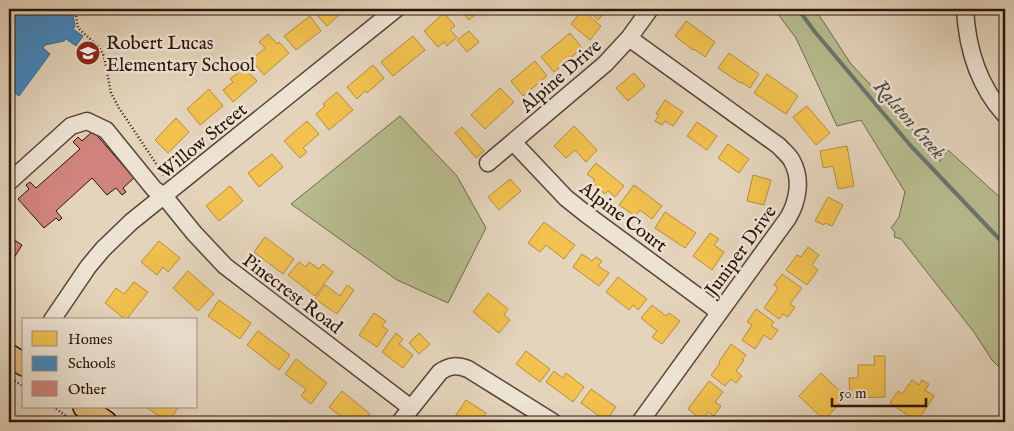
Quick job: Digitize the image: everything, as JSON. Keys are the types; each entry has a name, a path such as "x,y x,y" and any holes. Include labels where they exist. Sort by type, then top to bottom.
{"main road":[{"path":"85,408 106,422"}],"street":[{"name":"Willow Street","path":"53,318 88,267 103,249 131,222 396,9"},
{"name":"Alpine Drive","path":"488,163 605,64 629,38 650,9"},
{"path":"965,9 966,30 978,72 987,91 1005,115"},
{"name":"Juniper Drive","path":"629,38 779,146 792,161 798,182 792,210 640,422"},
{"name":"Pinecrest Road","path":"9,182 71,126 87,121 106,130 154,189 164,196 224,266 411,408"},
{"name":"Alpine Court","path":"513,142 566,198 719,312"},
{"path":"400,422 440,372 453,366 468,369 552,422"}],"path":[{"path":"75,9 78,28 98,46 104,56 111,93 119,108 166,179"},
{"path":"17,365 22,381"},
{"path":"54,408 75,422"}],"green space":[{"path":"774,9 815,9 851,64 940,161 948,150 1005,202 1005,373 992,360 974,332 901,239 894,237 895,232 891,228 899,217 905,192 861,120 837,126 796,38"},
{"path":"400,116 457,176 486,228 448,303 397,280 291,204"}],"building: Homes":[{"path":"313,9 331,9 338,16 327,26"},
{"path":"460,9 486,9 480,14 478,12 469,20"},
{"path":"587,9 605,9 607,10 598,20"},
{"path":"582,10 601,26 590,40 571,24"},
{"path":"444,13 455,26 450,30 457,37 447,46 444,42 438,47 424,31"},
{"path":"310,16 321,31 296,50 284,36"},
{"path":"686,21 715,42 705,57 675,36"},
{"path":"469,31 479,42 467,52 457,40"},
{"path":"570,33 582,48 554,72 541,57"},
{"path":"268,34 289,53 264,75 251,60 265,48 259,42"},
{"path":"413,36 425,50 393,76 381,62"},
{"path":"729,53 759,74 750,88 718,68"},
{"path":"535,61 547,76 523,96 511,81"},
{"path":"240,63 257,81 233,102 223,90 233,82 230,79 239,72 235,67"},
{"path":"373,65 384,78 357,99 347,87"},
{"path":"634,73 645,86 628,101 616,88"},
{"path":"767,74 798,96 786,114 754,93"},
{"path":"500,88 514,102 485,129 471,115"},
{"path":"209,89 223,106 200,125 187,109"},
{"path":"337,92 353,110 329,130 316,114 325,106 323,104"},
{"path":"665,100 683,112 673,126 665,121 662,125 655,121 659,115 656,114"},
{"path":"807,106 830,133 816,145 793,117"},
{"path":"176,118 189,132 168,153 155,140"},
{"path":"307,121 319,134 303,148 307,152 300,158 284,141"},
{"path":"697,122 717,136 707,150 687,136"},
{"path":"574,126 597,150 586,162 575,150 566,158 554,146"},
{"path":"462,127 484,151 476,158 455,133"},
{"path":"728,144 749,159 739,173 718,158"},
{"path":"847,146 854,186 838,189 833,166 823,168 820,151"},
{"path":"272,154 283,167 259,187 248,173"},
{"path":"596,163 624,186 615,197 608,191 605,194 592,183 595,180 587,174"},
{"path":"753,175 771,180 764,205 747,201"},
{"path":"510,179 521,191 499,210 488,197"},
{"path":"634,185 662,206 652,219 640,210 635,216 619,205"},
{"path":"230,186 243,201 219,221 206,206"},
{"path":"828,197 843,205 832,226 815,221"},
{"path":"665,212 696,233 685,248 655,228"},
{"path":"544,222 575,245 564,259 546,245 540,252 528,243"},
{"path":"710,233 719,239 714,245 724,252 712,270 693,256"},
{"path":"265,237 294,259 283,274 254,252"},
{"path":"159,241 180,258 168,272 163,267 157,275 141,262"},
{"path":"808,247 819,255 812,265 818,270 807,285 786,270 797,255 801,257"},
{"path":"582,254 592,261 596,257 602,261 598,266 609,273 599,286 573,267"},
{"path":"299,262 306,267 309,262 319,269 323,264 333,272 315,296 288,275"},
{"path":"188,271 214,294 198,311 173,288"},
{"path":"782,274 802,288 790,304 795,307 788,317 783,314 779,319 764,308 778,288 774,285"},
{"path":"618,277 647,299 638,310 633,305 629,310 606,292"},
{"path":"134,282 148,292 128,318 124,318 105,303 116,288 124,294"},
{"path":"325,285 340,296 347,285 354,290 337,314 315,299"},
{"path":"488,293 508,309 504,315 510,320 499,333 473,312"},
{"path":"219,300 251,323 240,339 208,316"},
{"path":"652,305 666,316 669,313 680,321 662,344 652,337 657,331 641,318"},
{"path":"756,309 774,322 771,326 778,330 771,340 764,335 755,349 742,340 752,325 747,322"},
{"path":"374,313 386,321 382,326 388,330 377,347 359,335"},
{"path":"258,331 290,355 279,370 247,345"},
{"path":"396,333 403,339 399,344 413,355 403,368 382,352"},
{"path":"419,333 430,344 419,354 409,343"},
{"path":"731,344 746,355 736,371 742,376 736,383 731,379 725,386 711,375"},
{"path":"526,351 550,369 540,382 516,364"},
{"path":"874,356 885,356 885,397 850,398 849,378 858,378 858,365 875,365"},
{"path":"296,359 327,383 311,404 301,396 306,389 285,374"},
{"path":"554,371 563,378 566,373 584,387 573,402 546,382"},
{"path":"821,373 846,397 824,420 799,396"},
{"path":"912,380 919,385 922,380 929,384 925,390 934,396 917,422 890,403 898,391 902,394"},
{"path":"709,381 723,392 715,402 721,406 714,416 708,412 702,420 688,409"},
{"path":"591,389 616,407 606,421 581,403"},
{"path":"342,391 370,414 363,422 353,416 348,422 329,407"},
{"path":"466,400 486,413 482,419 487,422 460,422 454,418"},
{"path":"147,408 178,408 168,422"}],"building: Schools":[{"path":"9,9 72,9 75,26 73,29 83,36 76,46 66,39 45,45 43,48 50,54 19,96 9,89 9,30 11,27 9,25"}],"building: Other":[{"path":"93,131 134,178 123,188 126,192 122,195 116,188 107,195 92,178 56,211 62,218 59,221 56,218 44,228 18,199 29,189 26,185 30,182 36,188 80,149 73,142 78,137 82,141"},
{"path":"9,231 12,233 10,237 22,245 9,266"}],"waterway":[{"name":"Ralston Creek","path":"798,9 910,145 1005,245"}],"place":[{"name":"Robert Lucas Elementary School","path":"88,53"}]}
